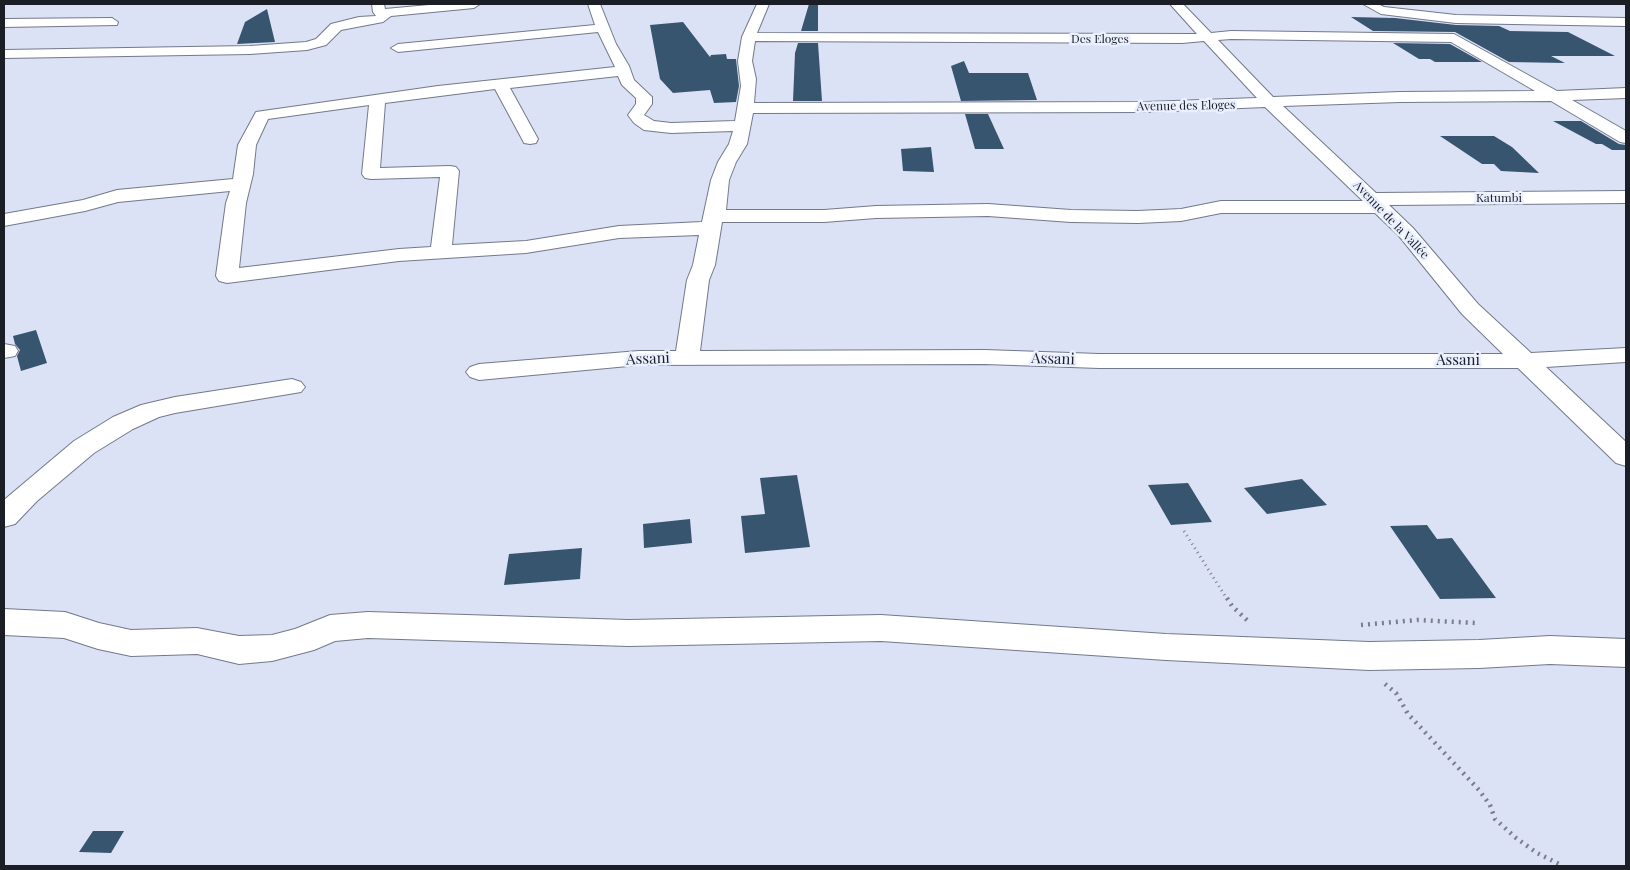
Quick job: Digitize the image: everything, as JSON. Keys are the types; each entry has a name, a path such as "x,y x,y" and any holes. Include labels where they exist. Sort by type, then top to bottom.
{"street":[{"path":"4,54 250,50 307,46 321,42 336,27 359,21 379,19 382,8 474,4"},
{"path":"594,4 609,44 622,66 627,82 644,98 644,104 636,115 640,120 650,126 671,128 741,126"},
{"path":"687,358 690,320 698,280 704,266 720,180 727,162 738,144 746,108 750,79 745,61 749,38 763,4"},
{"name":"Avenue de la Vallée","path":"1176,4 1270,103 1377,203 1421,248 1470,309 1626,457"},
{"path":"1369,4 1381,10 1463,20 1626,22"},
{"path":"4,24 112,22"},
{"path":"398,48 603,28"},
{"name":"Des Eloges","path":"749,38 1172,39 1239,36 1450,38 1459,40 1552,96"},
{"path":"4,220 85,205 116,196 241,184 247,145 262,115 376,99 623,71"},
{"path":"500,84 530,139"},
{"name":"Avenue des Eloges","path":"746,108 1146,107 1400,97 1552,96 1626,93"},
{"path":"1552,96 1626,138"},
{"path":"376,99 371,174 450,171 441,252"},
{"name":"Katumbi","path":"241,184 236,203 228,276 398,255 526,247 619,232 712,222 876,212 988,210 1070,216 1138,218 1181,215 1220,208 1626,197"},
{"name":"Assani","path":"480,372 639,358 1031,357 1099,361 1525,360 1626,355"},
{"path":"4,517 28,494 84,447 123,423 150,411 175,405 292,387"},
{"path":"4,622 65,625 98,636 131,643 197,642 239,650 272,648 302,641 330,628 368,625 629,634 881,628 1166,647 1369,656 1479,654 1550,650 1626,653"}],"path":[{"path":"1184,531 1232,606 1250,623"},
{"path":"1369,656 1385,684 1396,693 1408,714 1479,790 1490,805 1495,819 1516,838 1537,852 1564,866"}],"building":[{"path":"809,4 818,4 818,31 801,31"},
{"path":"267,9 275,42 237,44 245,22"},
{"path":"1351,17 1395,18 1456,25 1499,26 1510,31 1568,32 1615,56 1551,56 1565,63 1509,62 1455,32 1373,31"},
{"path":"683,22 710,57 711,55 726,54 727,59 736,59 739,86 736,102 714,103 710,90 673,93 660,79 650,25"},
{"path":"798,43 818,43 822,101 793,101 795,53"},
{"path":"1393,43 1450,44 1482,62 1435,62 1430,59 1419,59"},
{"path":"964,61 969,73 1028,73 1037,100 961,101 951,66"},
{"path":"965,114 988,114 1004,149 975,149"},
{"path":"1553,121 1581,121 1619,144 1626,145 1626,150 1612,150 1602,144 1596,144"},
{"path":"1440,136 1494,136 1512,147 1539,173 1501,171 1494,164 1482,164"},
{"path":"931,147 934,172 903,171 901,149"},
{"path":"36,330 47,363 21,371 17,356 20,350 15,344 13,336"},
{"path":"797,475 810,547 745,553 741,516 765,514 760,478"},
{"path":"1302,479 1327,505 1267,514 1244,488"},
{"path":"1188,483 1212,522 1171,525 1148,485"},
{"path":"690,519 692,543 644,548 643,524"},
{"path":"1427,525 1437,539 1452,538 1496,598 1440,599 1390,526"},
{"path":"582,548 580,579 504,585 509,554"},
{"path":"93,831 124,831 111,853 79,852"}]}
